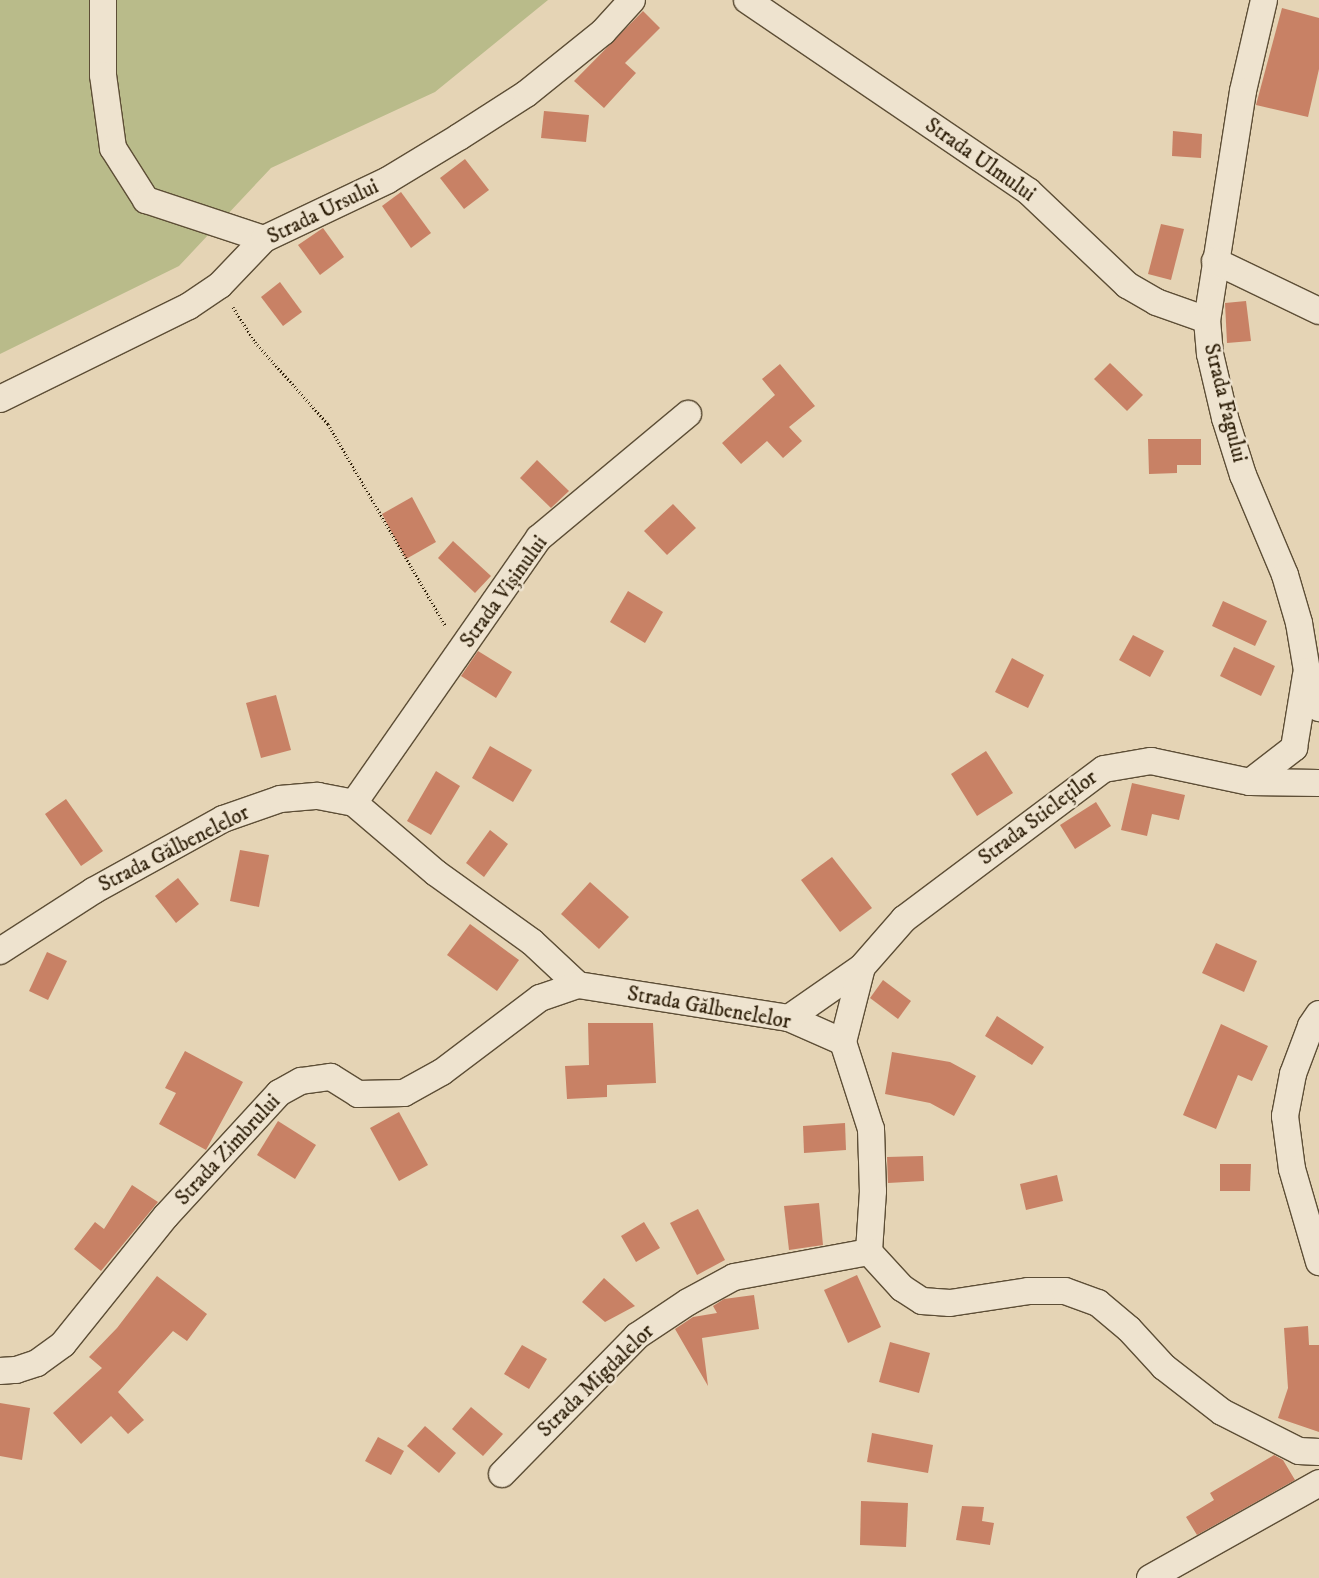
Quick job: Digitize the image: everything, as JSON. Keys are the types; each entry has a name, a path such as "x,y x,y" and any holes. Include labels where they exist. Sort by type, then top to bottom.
{"street":[{"path":"103,0 103,75 113,148 146,200 264,239"},
{"name":"Strada Ursului","path":"0,399 188,306 220,285 264,239 388,180 467,132 526,94 603,32 632,0"},
{"name":"Strada Ulmului","path":"747,0 1028,191 1126,285 1156,302 1207,320"},
{"name":"Strada Fagului","path":"1264,0 1243,91 1207,320 1210,354 1225,418 1243,475 1285,575 1298,623 1306,672 1319,708"},
{"path":"1215,261 1319,310"},
{"name":"Strada Vișinului","path":"354,803 539,538 688,414"},
{"path":"1250,782 1294,748 1306,672"},
{"name":"Strada Sticleților","path":"789,1018 862,967 904,919 1104,769 1151,761 1250,782 1319,783"},
{"name":"Strada Gălbenelelor","path":"0,951 93,890 223,819 280,799 318,796 354,803 436,873 532,942 578,985 789,1018 843,1042"},
{"name":"Strada Sticleților","path":"843,1042 862,967"},
{"name":"Strada Zimbrului","path":"0,1371 16,1370 37,1363 63,1344 166,1216 279,1093 301,1081 331,1077 358,1094 404,1093 442,1072 540,998 578,985"},
{"path":"1319,1014 1311,1026 1293,1074 1285,1116 1292,1169 1319,1262"},
{"path":"843,1042 872,1129 873,1191 869,1252 902,1288 922,1301 950,1303 1028,1291 1066,1291 1098,1303 1129,1329 1164,1367 1222,1412 1299,1451 1319,1452"},
{"name":"Strada Migdalelor","path":"502,1474 638,1336 688,1302 734,1277 869,1252"},
{"path":"1150,1578 1319,1483"}],"path":[{"path":"220,285 255,342 328,424 408,566 461,652"}],"green space":[{"path":"0,0 548,0 435,92 271,168 179,266 0,354"}],"building":[{"path":"1282,8 1319,18 1319,69 1308,117 1256,105"},
{"path":"643,11 660,28 625,63 636,73 604,108 574,81"},
{"path":"544,111 589,115 586,142 541,138"},
{"path":"1173,131 1202,134 1201,158 1172,156"},
{"path":"465,159 489,190 464,209 440,178"},
{"path":"401,192 431,233 411,248 382,206"},
{"path":"1161,224 1184,229 1171,280 1148,274"},
{"path":"323,228 344,257 320,275 298,245"},
{"path":"280,282 302,312 283,326 261,297"},
{"path":"1246,301 1251,341 1227,343 1225,303"},
{"path":"1110,363 1143,395 1127,411 1094,379"},
{"path":"780,364 815,406 789,427 802,441 783,458 767,441 741,464 722,443 775,395 762,379"},
{"path":"1148,439 1201,439 1201,465 1177,465 1177,473 1149,474"},
{"path":"537,460 569,491 551,508 520,478"},
{"path":"412,497 436,542 406,559 382,514"},
{"path":"673,504 696,528 667,555 644,531"},
{"path":"453,541 491,576 475,593 438,558"},
{"path":"628,591 663,612 645,643 610,622"},
{"path":"1223,601 1267,621 1255,646 1212,626"},
{"path":"1133,635 1164,651 1150,677 1119,660"},
{"path":"1234,647 1275,666 1261,696 1220,676"},
{"path":"478,651 512,672 496,698 461,676"},
{"path":"1012,658 1044,675 1028,708 995,692"},
{"path":"276,695 291,750 261,758 246,703"},
{"path":"490,746 532,770 513,802 472,778"},
{"path":"986,751 1013,793 977,816 951,774"},
{"path":"436,771 460,786 431,835 407,821"},
{"path":"1132,783 1185,795 1179,820 1152,814 1147,836 1121,830"},
{"path":"66,799 103,851 81,866 45,814"},
{"path":"1096,802 1111,826 1075,849 1060,825"},
{"path":"490,830 508,844 484,877 466,863"},
{"path":"240,850 269,855 259,907 230,901"},
{"path":"832,857 872,908 840,932 801,880"},
{"path":"178,878 199,904 176,923 155,896"},
{"path":"590,882 629,917 599,949 561,914"},
{"path":"470,924 519,960 497,991 447,955"},
{"path":"1216,943 1257,961 1244,992 1202,973"},
{"path":"47,952 67,961 48,1000 29,991"},
{"path":"883,980 911,1001 898,1019 870,998"},
{"path":"997,1016 1044,1047 1032,1065 985,1036"},
{"path":"588,1023 653,1023 656,1083 607,1085 607,1097 567,1099 565,1066 589,1065"},
{"path":"1221,1024 1268,1046 1252,1081 1238,1075 1216,1129 1183,1115"},
{"path":"185,1051 243,1082 206,1150 159,1124 176,1093 165,1088"},
{"path":"892,1052 950,1062 976,1076 954,1116 930,1103 885,1094"},
{"path":"399,1112 428,1165 399,1181 370,1128"},
{"path":"278,1121 316,1145 295,1179 257,1155"},
{"path":"845,1123 846,1150 804,1153 803,1126"},
{"path":"923,1156 924,1181 888,1183 887,1157"},
{"path":"1220,1164 1251,1164 1250,1191 1220,1191"},
{"path":"1057,1175 1063,1201 1026,1210 1020,1184"},
{"path":"132,1185 158,1202 101,1271 74,1249 95,1222 104,1229"},
{"path":"819,1203 823,1245 789,1250 784,1206"},
{"path":"698,1209 725,1260 697,1275 670,1223"},
{"path":"644,1222 660,1248 636,1262 621,1236"},
{"path":"857,1275 881,1327 848,1343 824,1290"},
{"path":"157,1276 207,1314 187,1341 173,1331 118,1392 144,1420 128,1434 111,1416 81,1444 53,1413 102,1368 89,1357 117,1328"},
{"path":"604,1278 635,1306 605,1322 582,1302"},
{"path":"754,1295 759,1329 702,1338 708,1386 675,1329 693,1317 717,1313 713,1306 724,1299"},
{"path":"1308,1326 1309,1345 1319,1345 1319,1432 1278,1418 1288,1388 1284,1328"},
{"path":"890,1342 930,1353 919,1393 879,1382"},
{"path":"522,1345 547,1359 529,1389 504,1374"},
{"path":"0,1403 30,1408 22,1460 0,1456"},
{"path":"471,1407 503,1434 483,1456 452,1429"},
{"path":"425,1426 456,1453 439,1473 407,1446"},
{"path":"872,1433 933,1445 928,1473 867,1462"},
{"path":"378,1437 404,1451 391,1475 365,1461"},
{"path":"1274,1455 1283,1460 1295,1480 1197,1535 1186,1517 1214,1500 1210,1493"},
{"path":"861,1501 908,1503 906,1547 860,1545"},
{"path":"962,1506 984,1507 982,1521 994,1523 990,1545 956,1540"}]}
